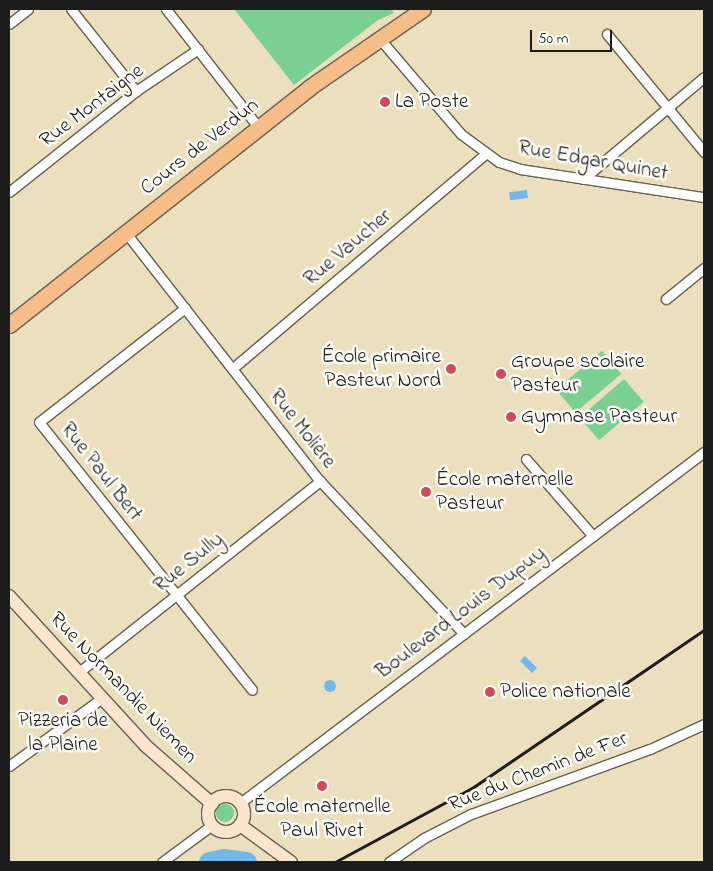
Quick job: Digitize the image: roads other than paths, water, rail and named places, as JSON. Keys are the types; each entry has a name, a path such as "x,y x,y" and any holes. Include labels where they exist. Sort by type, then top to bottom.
{"main road":[{"name":"Cours de Verdun","path":"9,325 259,128 379,38 423,9"},
{"name":"Rue Normandie Niemen","path":"9,596 159,759 212,804"},
{"path":"225,796 240,802 244,811 240,825 229,832 212,824 208,814 212,804 225,796"},
{"path":"240,825 292,862"}],"street":[{"path":"9,24 28,9"},
{"path":"71,9 136,92"},
{"path":"166,9 259,128"},
{"path":"607,34 704,152"},
{"name":"Rue Edgar Quinet","path":"379,38 461,134 485,154 520,169 704,197"},
{"name":"Rue Montaigne","path":"9,192 136,92 198,49"},
{"path":"583,179 704,77"},
{"name":"Rue Vaucher","path":"233,368 485,154"},
{"name":"Rue Molière","path":"126,233 320,481 464,634"},
{"path":"666,298 704,268"},
{"name":"Rue Paul Bert","path":"176,595 39,422 185,308"},
{"name":"Boulevard Louis Dupuy","path":"240,802 704,452"},
{"path":"526,459 593,536"},
{"name":"Rue Sully","path":"79,672 320,481"},
{"path":"176,595 252,690"},
{"path":"9,766 102,698"},
{"name":"Rue du Chemin de Fer","path":"388,862 424,838 471,814 650,749 704,724"},
{"path":"162,862 212,824"}],"water":[{"path":"527,190 528,198 510,200 509,192"},
{"path":"525,656 537,668 532,673 520,661"},
{"path":"330,680 336,686 330,692 324,686"}],"waterway":[{"path":"209,862 224,859 247,862"}],"railway":[{"path":"335,862 472,788 704,630"}],"place":[{"name":"La Poste","path":"385,102"},
{"name":"École primaire Pasteur Nord","path":"451,369"},
{"name":"Groupe scolaire Pasteur","path":"501,374"},
{"name":"Gymnase Pasteur","path":"511,417"},
{"name":"École maternelle Pasteur","path":"426,492"},
{"name":"Police nationale","path":"490,692"},
{"name":"Pizzeria de la Plaine","path":"63,700"},
{"name":"École maternelle Paul Rivet","path":"322,786"}]}
